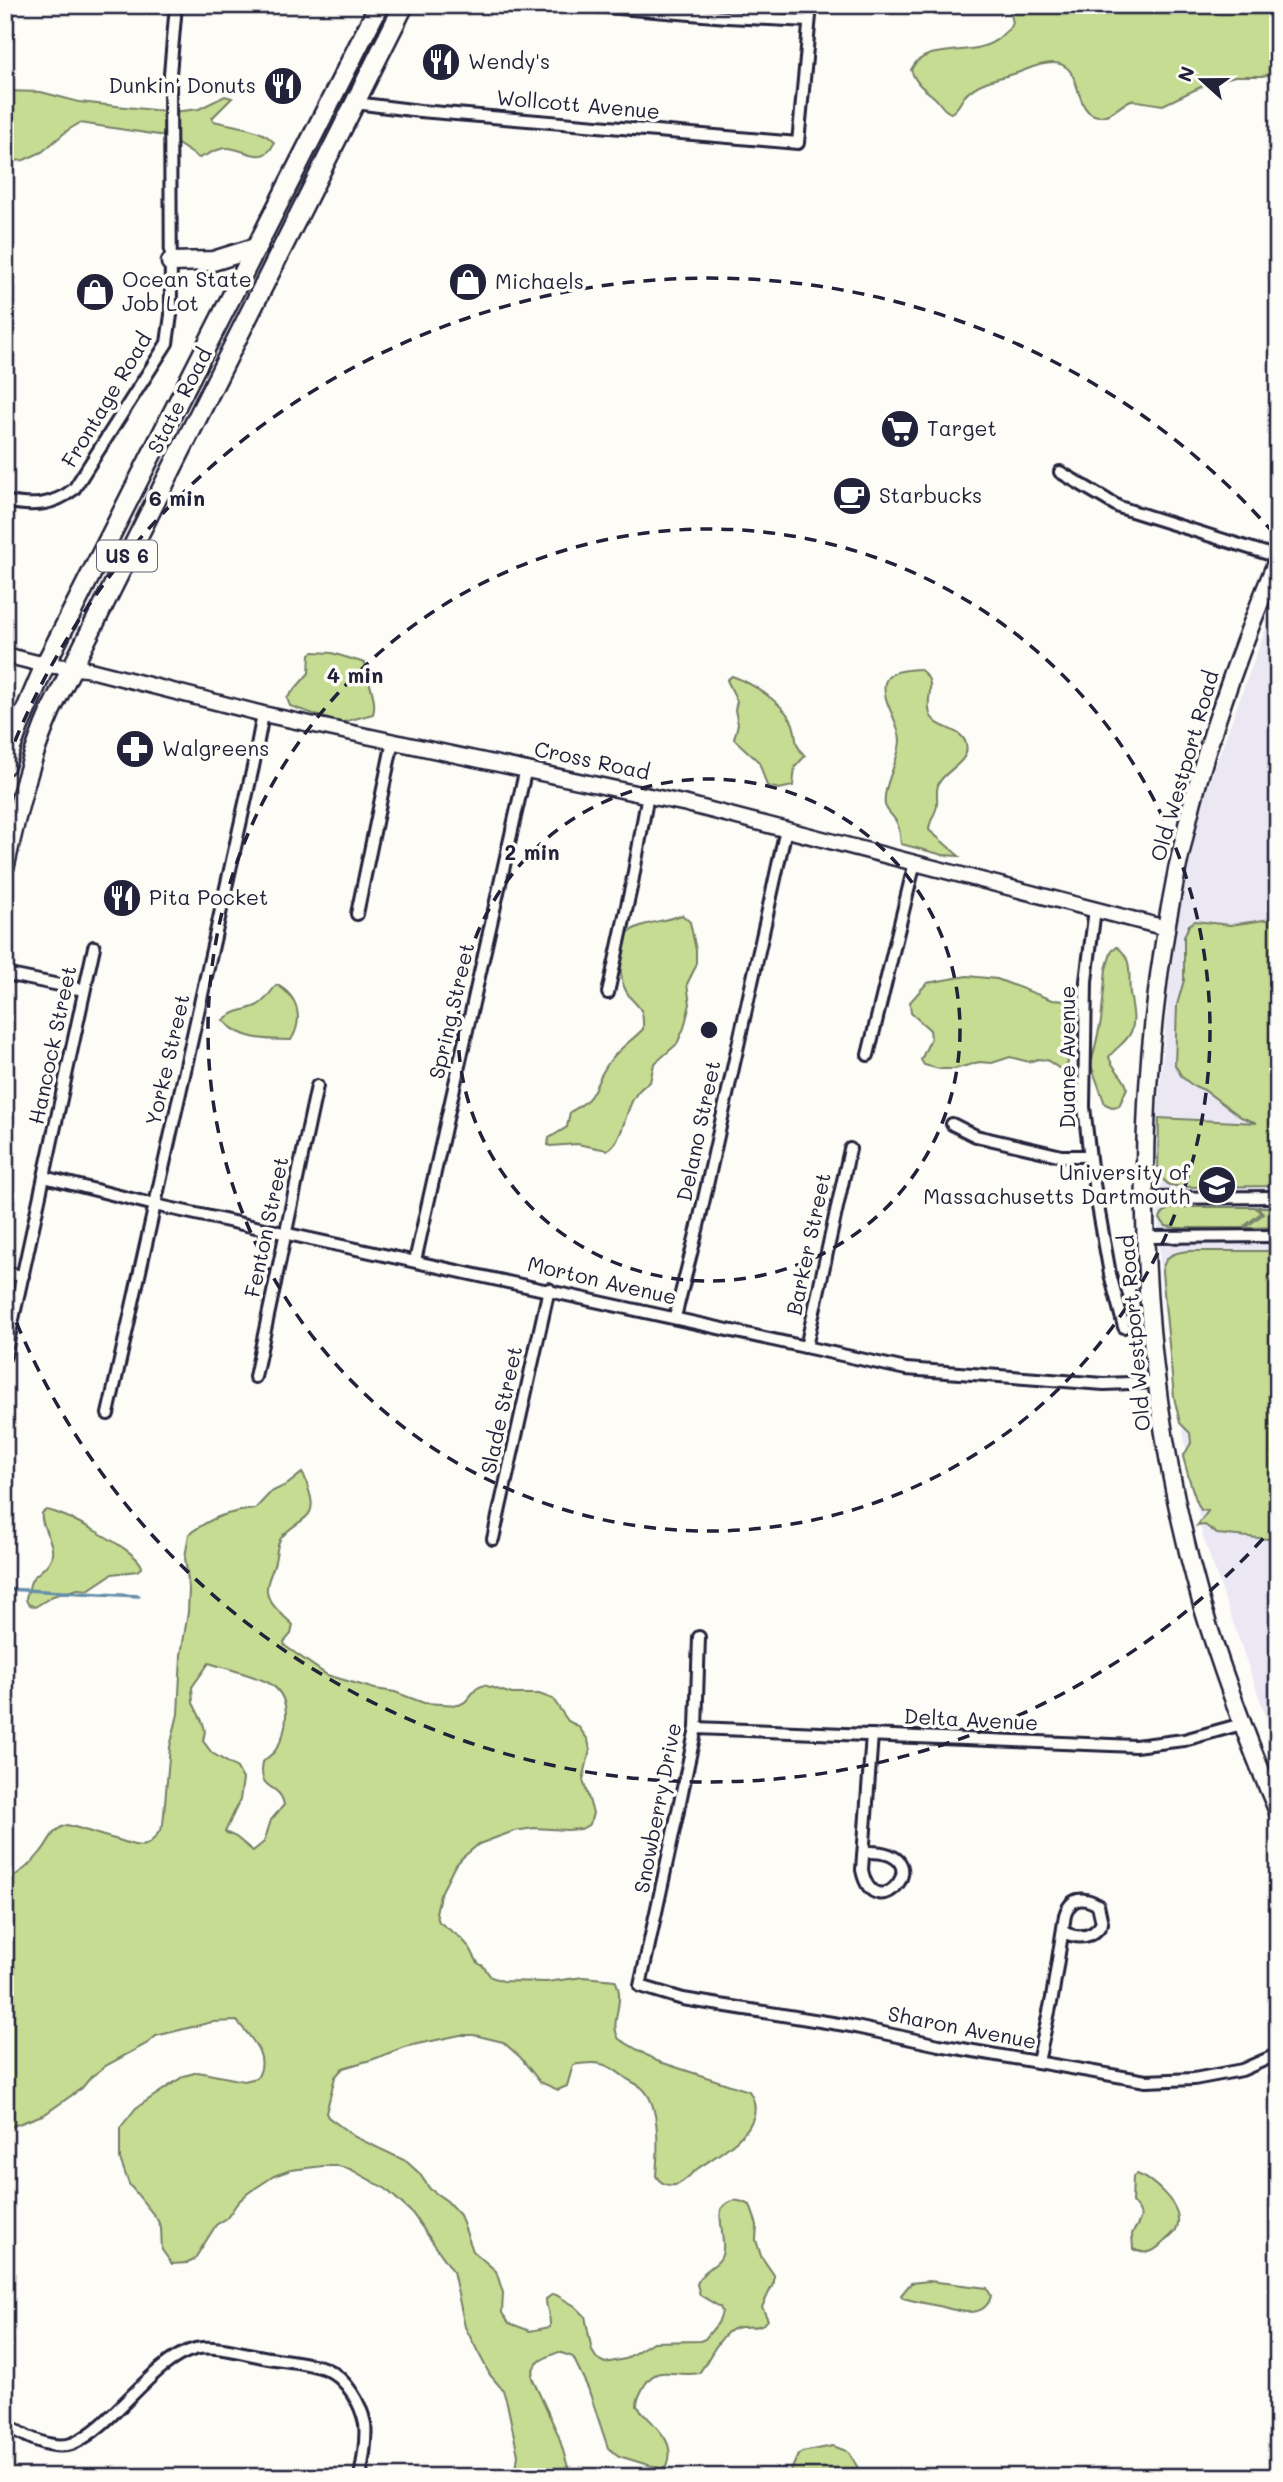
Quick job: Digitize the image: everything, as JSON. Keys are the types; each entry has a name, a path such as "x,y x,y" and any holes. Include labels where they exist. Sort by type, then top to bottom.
{"main road":[{"name":"State Road","path":"5,765 45,665 379,5"},
{"name":"State Road","path":"5,865 22,788 35,747 71,667 404,5"},
{"path":"171,262 213,261 258,247"},
{"name":"Old Westport Road","path":"1278,557 1240,650 1189,816 1166,928 1154,1009 1149,1066 1146,1198 1147,1273 1156,1382 1170,1470 1189,1553 1217,1654 1278,1812"}],"street":[{"name":"Frontage Road","path":"5,501 26,505 46,504 68,494 80,482 104,439 167,342 171,322 170,74 176,5"},
{"path":"582,5 809,21 811,5"},
{"name":"Wollcott Avenue","path":"355,103 420,111 798,143 809,21"},
{"path":"1060,472 1119,507 1278,557"},
{"name":"Cross Road","path":"5,655 45,665 71,667 262,714 648,794 1166,928"},
{"name":"Yorke Street","path":"108,1414 253,767 262,714"},
{"path":"357,914 393,741"},
{"name":"Spring Street","path":"415,1261 526,768"},
{"path":"608,993 648,794"},
{"name":"Delano Street","path":"675,1317 698,1226 786,828"},
{"path":"868,1055 915,862"},
{"name":"Duane Avenue","path":"1095,909 1086,981 1083,1082 1089,1156 1110,1274 1124,1327"},
{"name":"Hancock Street","path":"5,1356 94,947"},
{"path":"5,974 84,990"},
{"name":"Fenton Street","path":"255,1377 317,1086"},
{"path":"952,1124 976,1136 1062,1156 1089,1156"},
{"name":"Barker Street","path":"806,1347 850,1149"},
{"name":"Morton Avenue","path":"44,1177 155,1205 906,1369 1104,1384 1156,1382"},
{"path":"1146,1198 1278,1197"},
{"path":"1147,1237 1278,1236"},
{"path":"5,1273 23,1276"},
{"name":"Slade Street","path":"493,1539 549,1289"},
{"name":"Snowberry Drive","path":"639,1984 696,1728 699,1637"},
{"name":"Delta Avenue","path":"696,1728 1136,1746 1184,1740 1242,1724"},
{"path":"865,1852 883,1852 894,1856 901,1867 900,1885 890,1892 879,1893 870,1889 862,1870 872,1735"},
{"path":"1038,2062 1063,1932"},
{"name":"Sharon Avenue","path":"639,1984 683,1999 851,2026 1146,2081 1171,2081 1242,2070 1278,2054"},
{"path":"5,2422 17,2432 45,2444 71,2445 97,2428 172,2359 197,2348 229,2351 326,2369 351,2388 365,2423 360,2477"}],"shaded area":[{"name":"University of Massachusetts Dartmouth","path":"1278,595 1278,1751 1202,1534 1171,1367 1161,1290 1155,1141 1169,985 1179,914 1200,807"}],"green space":[{"path":"1007,5 1278,5 1278,73 1235,76 1209,83 1163,105 1131,100 1111,113 1098,116 1090,113 1084,106 1070,71 1063,65 1048,63 983,83 966,95 951,113 948,112 920,85 911,70 927,55 990,44 1012,24"},
{"path":"5,91 41,92 79,102 173,112 199,109 225,96 232,98 212,118 214,121 255,131 274,143 265,154 227,148 199,158 159,135 80,123 42,152 24,160 5,162"},
{"path":"332,653 365,663 374,701 373,714 340,723 290,706 287,698 309,673 310,654"},
{"path":"919,669 929,679 929,707 933,719 960,734 966,744 965,756 942,778 938,786 936,808 929,830 959,856 943,855 901,844 898,825 885,805 886,790 900,741 884,690 885,683 894,673"},
{"path":"732,676 765,694 780,706 791,720 798,747 805,756 795,767 793,786 779,789 767,786 759,762 734,739 738,724 735,710 737,701 727,680"},
{"path":"682,915 690,922 696,950 696,966 687,984 690,1004 677,1044 654,1064 650,1082 634,1097 619,1136 607,1150 577,1144 548,1145 549,1138 567,1127 570,1112 590,1096 602,1073 619,1050 643,1029 641,1010 626,991 622,978 620,960 625,937 641,926"},
{"path":"1278,918 1278,1186 1169,1185 1158,1175 1159,1118 1257,1123 1241,1117 1204,1090 1192,1085 1182,1077 1175,1065 1177,1005 1184,980 1184,937 1189,925 1195,921 1230,925"},
{"path":"1117,947 1128,963 1133,1018 1129,1036 1109,1057 1127,1088 1119,1106 1112,1107 1105,1104 1091,1065 1101,1021 1106,969 1112,950"},
{"path":"967,976 997,979 1052,1000 1076,1004 1076,1031 1067,1057 1068,1063 1063,1071 1047,1060 1029,1062 1010,1057 955,1069 924,1065 921,1060 931,1038 930,1030 911,1013 910,1002 927,983"},
{"path":"277,985 290,995 297,1009 297,1024 291,1040 245,1035 223,1020 259,1004"},
{"path":"1255,1207 1261,1213 1242,1228 1177,1228 1166,1226 1160,1219 1168,1209"},
{"path":"1258,1207 1278,1207 1278,1227 1245,1228 1263,1214"},
{"path":"1187,1251 1278,1251 1278,1540 1217,1534 1205,1525 1197,1526 1208,1511 1201,1510 1198,1505 1183,1457 1191,1443 1190,1433 1180,1423 1174,1397 1162,1271 1170,1256"},
{"path":"302,1473 312,1507 305,1518 287,1531 279,1541 267,1584 270,1600 293,1625 291,1634 284,1642 285,1646 327,1675 395,1692 424,1703 459,1705 484,1685 512,1694 539,1694 553,1699 568,1721 578,1726 588,1740 590,1750 583,1780 593,1813 590,1824 581,1829 534,1828 514,1831 479,1844 454,1867 440,1895 436,1913 439,1922 461,1938 491,1977 503,1981 547,1982 583,1977 615,1980 619,1996 615,2025 619,2039 657,2061 749,2091 754,2104 754,2116 749,2127 730,2147 681,2183 669,2185 656,2176 657,2129 648,2095 640,2086 606,2065 573,2065 567,2086 558,2090 540,2082 520,2057 503,2042 474,2035 460,2035 404,2047 343,2068 335,2077 326,2113 328,2117 355,2137 406,2161 430,2189 460,2215 473,2251 496,2271 503,2293 502,2313 509,2323 530,2331 550,2327 546,2299 556,2295 575,2306 585,2316 592,2351 597,2359 605,2363 625,2359 653,2342 705,2339 718,2323 722,2312 720,2307 700,2295 697,2284 722,2254 721,2209 734,2201 750,2205 757,2225 756,2240 761,2256 774,2275 774,2282 762,2307 768,2320 759,2326 738,2327 728,2332 719,2341 699,2373 660,2373 647,2381 637,2406 666,2441 669,2457 667,2466 661,2469 619,2456 608,2448 588,2388 573,2357 559,2352 537,2364 532,2378 558,2434 568,2467 576,2477 515,2477 518,2455 507,2403 503,2390 490,2375 465,2327 453,2271 412,2213 386,2189 350,2169 323,2166 291,2170 274,2176 248,2193 227,2218 216,2225 194,2260 172,2264 162,2250 161,2228 157,2219 129,2184 120,2159 120,2128 136,2108 184,2076 198,2072 244,2081 257,2078 261,2070 260,2055 253,2040 237,2021 212,2022 156,2036 107,2065 82,2088 45,2114 13,2126 5,2132 5,1881 29,1865 55,1832 67,1825 140,1846 146,1845 157,1835 163,1825 170,1747 178,1714 181,1655 188,1612 189,1589 185,1557 189,1534 220,1516 255,1509 271,1492","holes":["209,1663 267,1682 281,1695 285,1704 285,1723 280,1743 263,1762 262,1772 263,1779 278,1793 284,1805 271,1820 264,1842 253,1851 225,1832 240,1800 243,1779 237,1768 212,1753 203,1741 203,1723 193,1703 192,1687"]},
{"path":"46,1510 100,1533 138,1560 142,1567 137,1571 112,1574 88,1590 78,1589 53,1596 35,1607 28,1604 26,1598 30,1583 52,1556 51,1543 42,1519 42,1513"},
{"path":"1137,2174 1164,2193 1177,2215 1178,2225 1174,2232 1159,2247 1147,2252 1133,2249 1132,2234 1141,2218 1132,2202 1133,2177"},
{"path":"929,2281 987,2288 991,2296 983,2308 971,2312 913,2301 901,2295 911,2283"},
{"path":"833,2446 849,2452 863,2477 788,2477 802,2452"}],"waterway":[{"path":"5,1589 139,1596"}],"place":[{"name":"Wendy's","path":"441,62"},
{"name":"Dunkin' Donuts","path":"283,86"},
{"name":"Michaels","path":"468,282"},
{"name":"Ocean State Job Lot","path":"95,292"},
{"name":"Target","path":"900,429"},
{"name":"Starbucks","path":"852,496"},
{"name":"Walgreens","path":"135,749"},
{"name":"Pita Pocket","path":"122,898"},
{"name":"University of Massachusetts Dartmouth","path":"1217,1185"}]}
